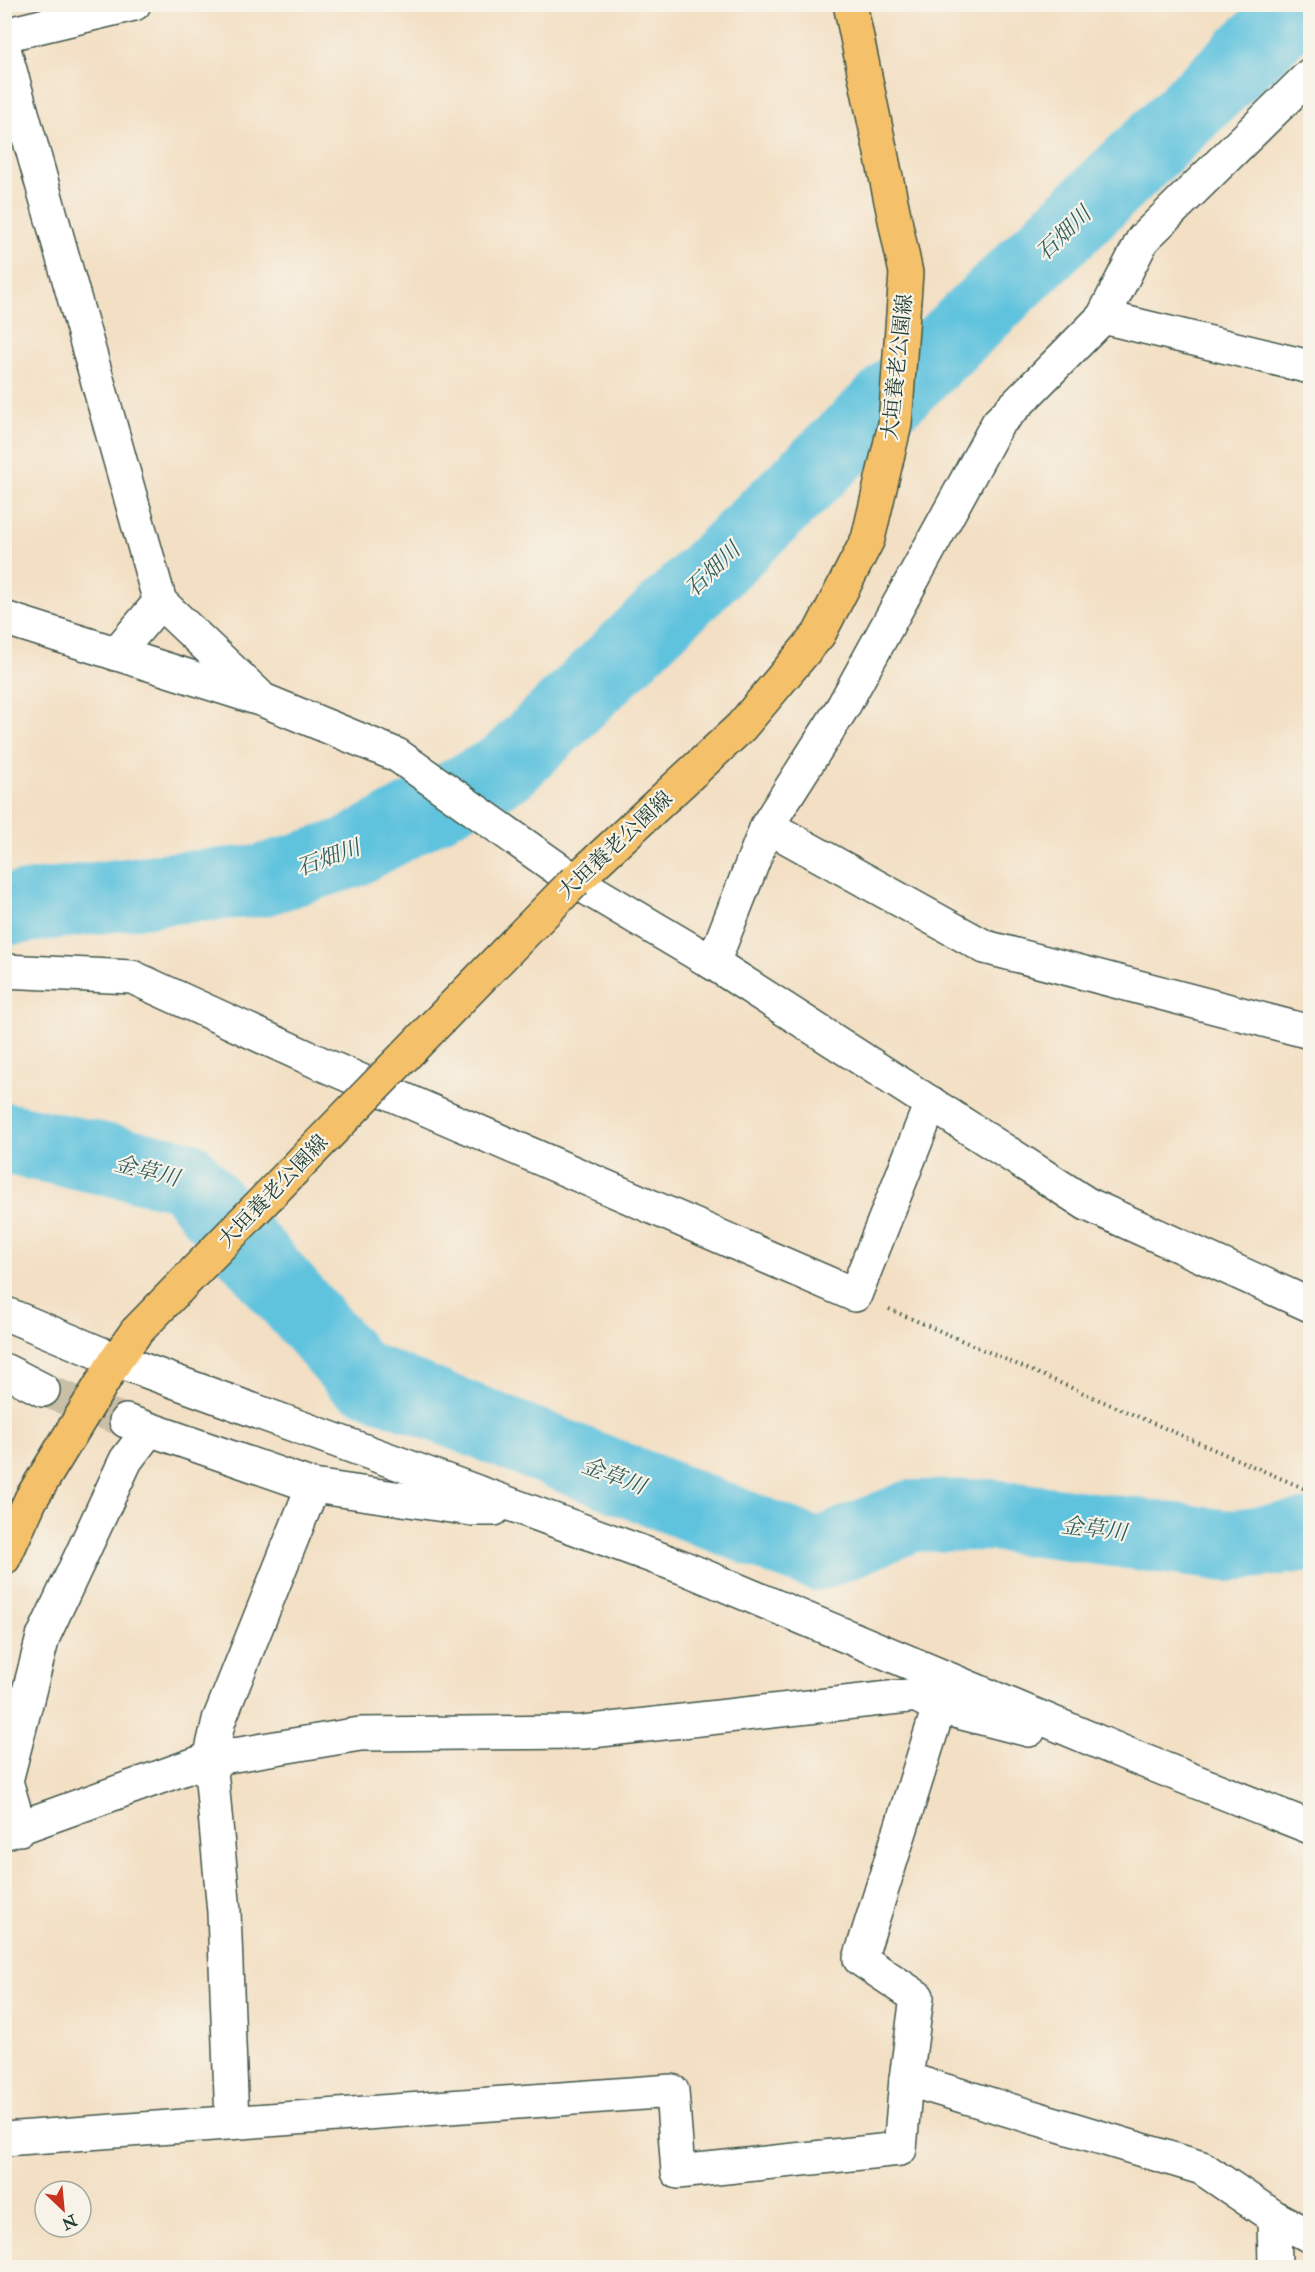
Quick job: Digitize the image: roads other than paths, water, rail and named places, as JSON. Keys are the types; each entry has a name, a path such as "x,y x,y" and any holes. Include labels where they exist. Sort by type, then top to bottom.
{"main road":[{"name":"大垣養老公園線","path":"4,1558 31,1498 116,1360 136,1332 575,881 741,727 819,634 868,539 895,424 906,273 850,4"}],"street":[{"path":"4,35 134,4"},
{"path":"4,49 160,602 263,700"},
{"path":"713,963 767,826 844,705 998,423 1103,317 1143,239 1311,75"},
{"path":"1103,317 1311,367"},
{"path":"116,654 160,602"},
{"path":"4,618 263,700 397,755 575,881 713,963 1087,1204 1311,1305"},
{"path":"767,826 985,947 1311,1032"},
{"path":"4,971 132,977 320,1063 855,1295 931,1103"},
{"path":"4,1313 116,1360 682,1567 1139,1759 1311,1827"},
{"path":"5,1371 43,1390"},
{"path":"525,1509 471,1509 313,1486 138,1425 126,1461 43,1637 6,1781 12,1831 210,1759 360,1734 583,1732 928,1701"},
{"path":"232,2122 224,1912 210,1759 219,1720 313,1486"},
{"path":"682,1567 928,1701 1139,1759"},
{"path":"4,2139 672,2091 678,2172 900,2149 917,1996 860,1959 928,1701"},
{"path":"906,2079 1202,2168 1274,2217 1311,2236"},
{"path":"1274,2217 1275,2268"}],"waterway":[{"name":"石畑川","path":"4,910 172,888 260,881 349,853 506,768 1300,4"},
{"name":"金草川","path":"4,1138 185,1176 358,1375 817,1555 911,1516 992,1515 1228,1546 1310,1535"}],"tunnel":[{"path":"43,1390 126,1421"}]}
